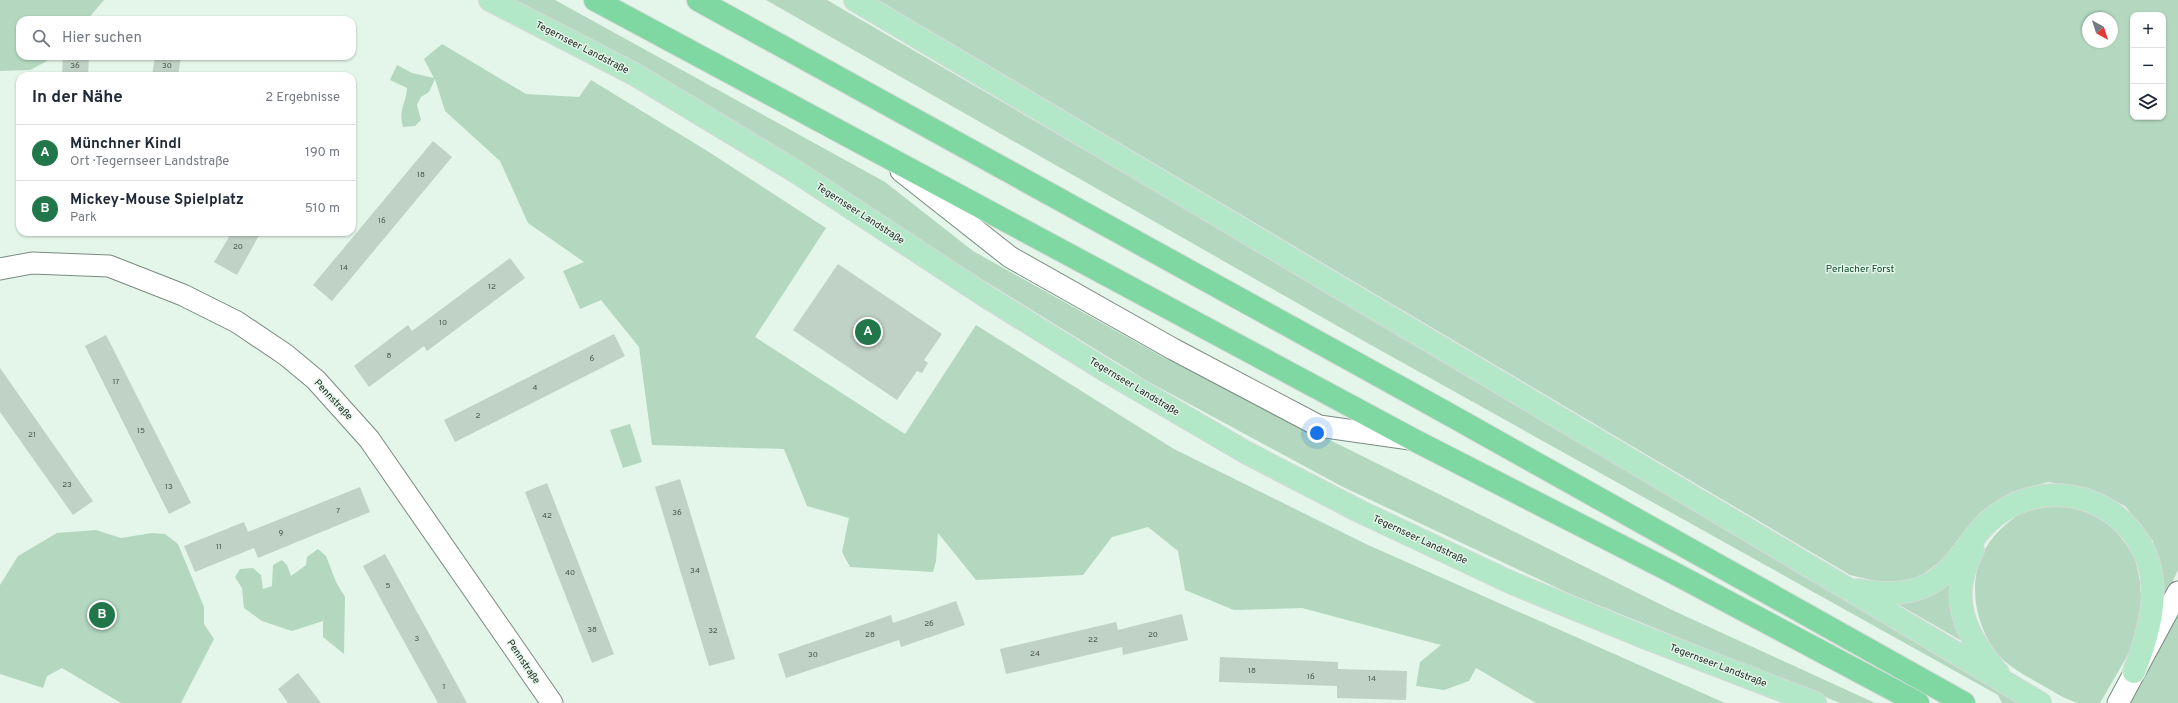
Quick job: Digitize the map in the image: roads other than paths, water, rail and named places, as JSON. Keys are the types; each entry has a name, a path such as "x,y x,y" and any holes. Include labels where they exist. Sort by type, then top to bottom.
{"highway":[{"path":"595,0 1414,440 1670,571 1918,703"},
{"path":"698,0 1443,411 1964,703"}],"main road":[{"name":"Tegernseer Landstraße","path":"490,0 634,74 798,173 984,295 1108,372 1247,453 1361,512 1512,583 1641,636 1815,703"},
{"path":"855,0 2040,703"},
{"path":"1850,589 1884,594 1913,591 1942,576 1955,564 1971,540 1987,523 2003,510 2023,500 2042,495 2056,494 2077,496 2110,510 2125,523 2144,550 2152,573 2154,598 2150,623 2134,672"},
{"path":"1987,523 1965,564 1960,582 1961,598 1964,620 1972,637 1985,657 2009,685"}],"street":[{"path":"876,151 1010,257 1194,360 1319,426 1414,440"},
{"name":"Pennstraße","path":"0,268 32,263 109,266 183,295 237,322 286,354 316,380 369,439 552,703"},
{"path":"2118,703 2178,592"}],"place":[{"name":"Münchner Kindl","path":"868,332"},
{"name":"Mickey-Mouse Spielplatz","path":"102,615"}],"park label":[{"name":"Perlacher Forst","path":"1860,269"}]}
